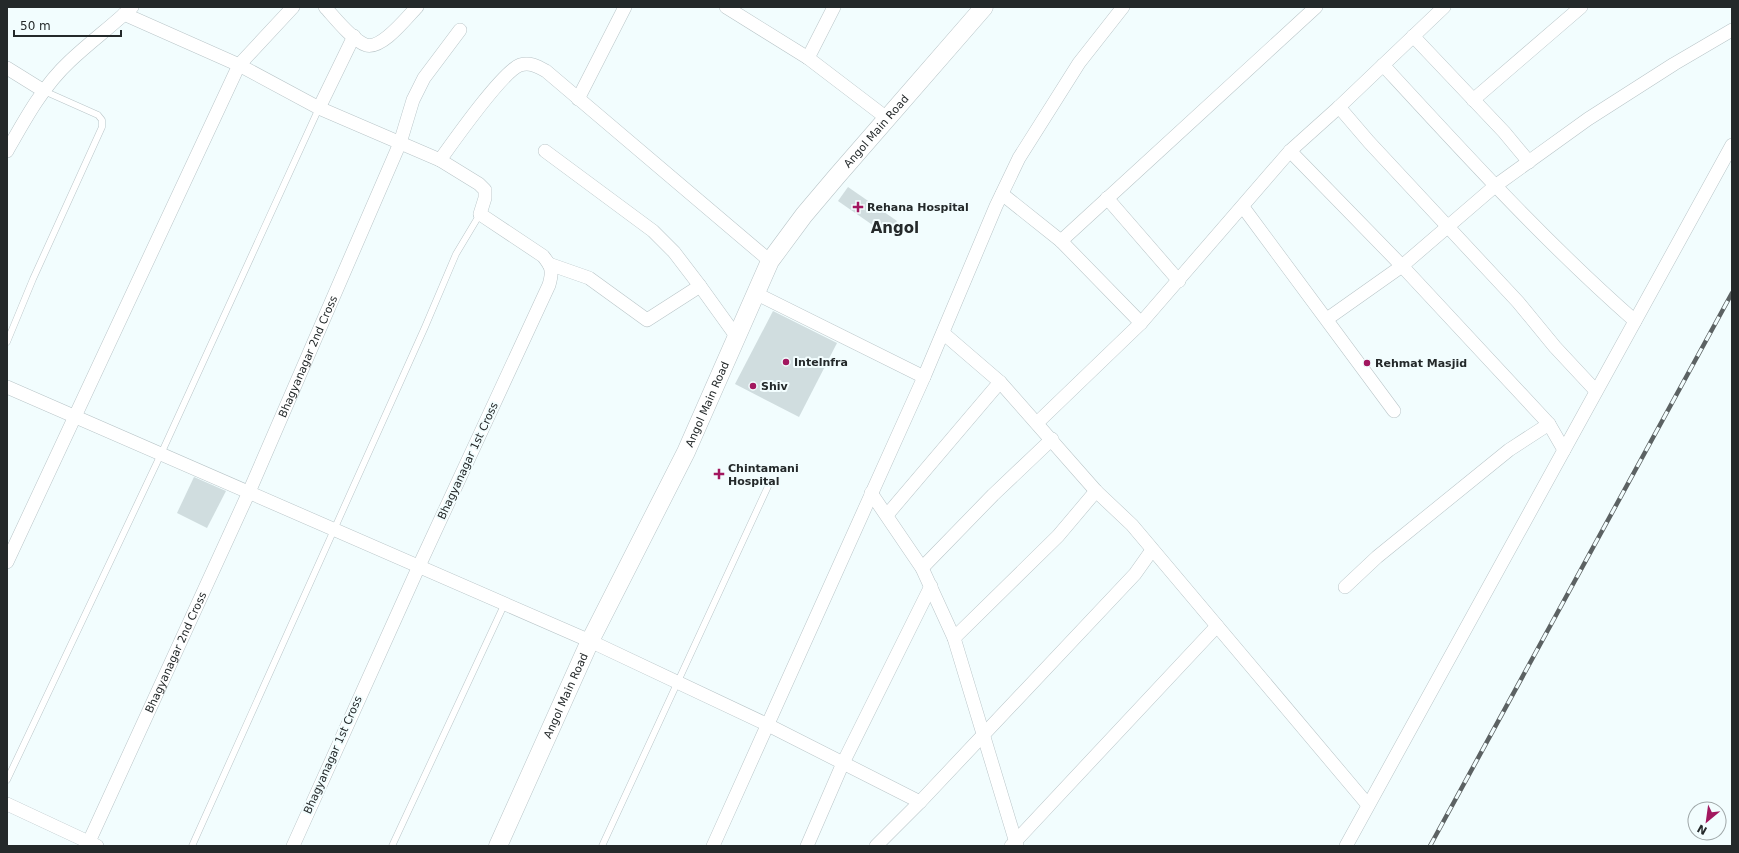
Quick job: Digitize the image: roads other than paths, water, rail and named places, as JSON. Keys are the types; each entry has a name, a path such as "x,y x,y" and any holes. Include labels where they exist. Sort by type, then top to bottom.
{"street":[{"path":"7,562 239,66 293,7"},
{"path":"325,7 354,36 367,45 376,44 385,40 417,7"},
{"path":"578,99 625,7"},
{"path":"726,7 808,58 888,119"},
{"path":"808,58 834,7"},
{"name":"Angol Main Road","path":"498,846 590,640 686,452 770,261 804,215 984,7"},
{"path":"714,846 871,492 924,377 1002,194 1019,158 1079,63 1123,7"},
{"path":"1061,241 1316,7"},
{"path":"1037,423 1141,323 1179,281 1290,151 1340,107 1444,7"},
{"path":"1473,100 1581,7"},
{"path":"7,151 26,117 44,91 69,62 128,11 239,66 319,108 440,160 479,184 485,190 485,198 480,214 543,256 549,264 589,278 647,320 700,286"},
{"name":"Bhagyanagar 2nd Cross","path":"91,845 249,492 400,143 413,100 424,78 460,30"},
{"path":"1327,319 1402,266 1496,186 1588,119 1674,64 1732,30"},
{"path":"319,108 354,36"},
{"path":"1413,36 1529,162"},
{"path":"440,160 462,128 508,74 518,66 526,64 535,65 546,71 770,261"},
{"path":"1383,65 1496,186 1612,301 1635,321"},
{"path":"7,68 44,91"},
{"path":"1340,107 1369,142 1518,302 1596,391"},
{"path":"1346,846 1732,144"},
{"path":"545,151 654,231 674,252 736,336"},
{"path":"1290,151 1402,266 1549,424 1564,450"},
{"path":"1002,194 1061,241 1141,323"},
{"path":"1107,198 1179,281"},
{"path":"1243,207 1394,411"},
{"name":"Bhagyanagar 1st Cross","path":"293,846 419,566 549,285 552,274 549,264"},
{"path":"756,293 924,377"},
{"path":"943,333 1000,382 1052,439 1096,491 1132,525 1368,805"},
{"path":"887,515 1000,382"},
{"path":"7,387 590,640 768,725 920,802"},
{"path":"1345,587 1377,557 1509,450 1549,424"},
{"path":"922,568 993,495 1052,439"},
{"path":"954,638 1058,536 1096,491"},
{"path":"871,492 922,568 954,638 1015,845"},
{"path":"876,846 920,802 983,733 1134,574 1152,550"},
{"path":"807,846 843,763 931,586"},
{"path":"1015,845 1217,626"},
{"path":"7,804 91,845"}],"lane":[{"path":"7,342 33,279 102,127 102,120 98,115 44,91"},
{"path":"7,780 161,454 319,108"},
{"path":"192,846 425,327 456,254 480,214"},
{"path":"602,846 770,482"},
{"path":"392,846 505,604"}],"railway":[{"path":"1430,846 1732,293"}],"place":[{"name":"Rehana Hospital","path":"858,207"},
{"name":"Intelnfra","path":"786,362"},
{"name":"Rehmat Masjid","path":"1367,363"},
{"name":"Shiv","path":"753,386"},
{"name":"Chintamani Hospital","path":"719,474"}],"district":[{"name":"Angol","path":"895,228"}]}
